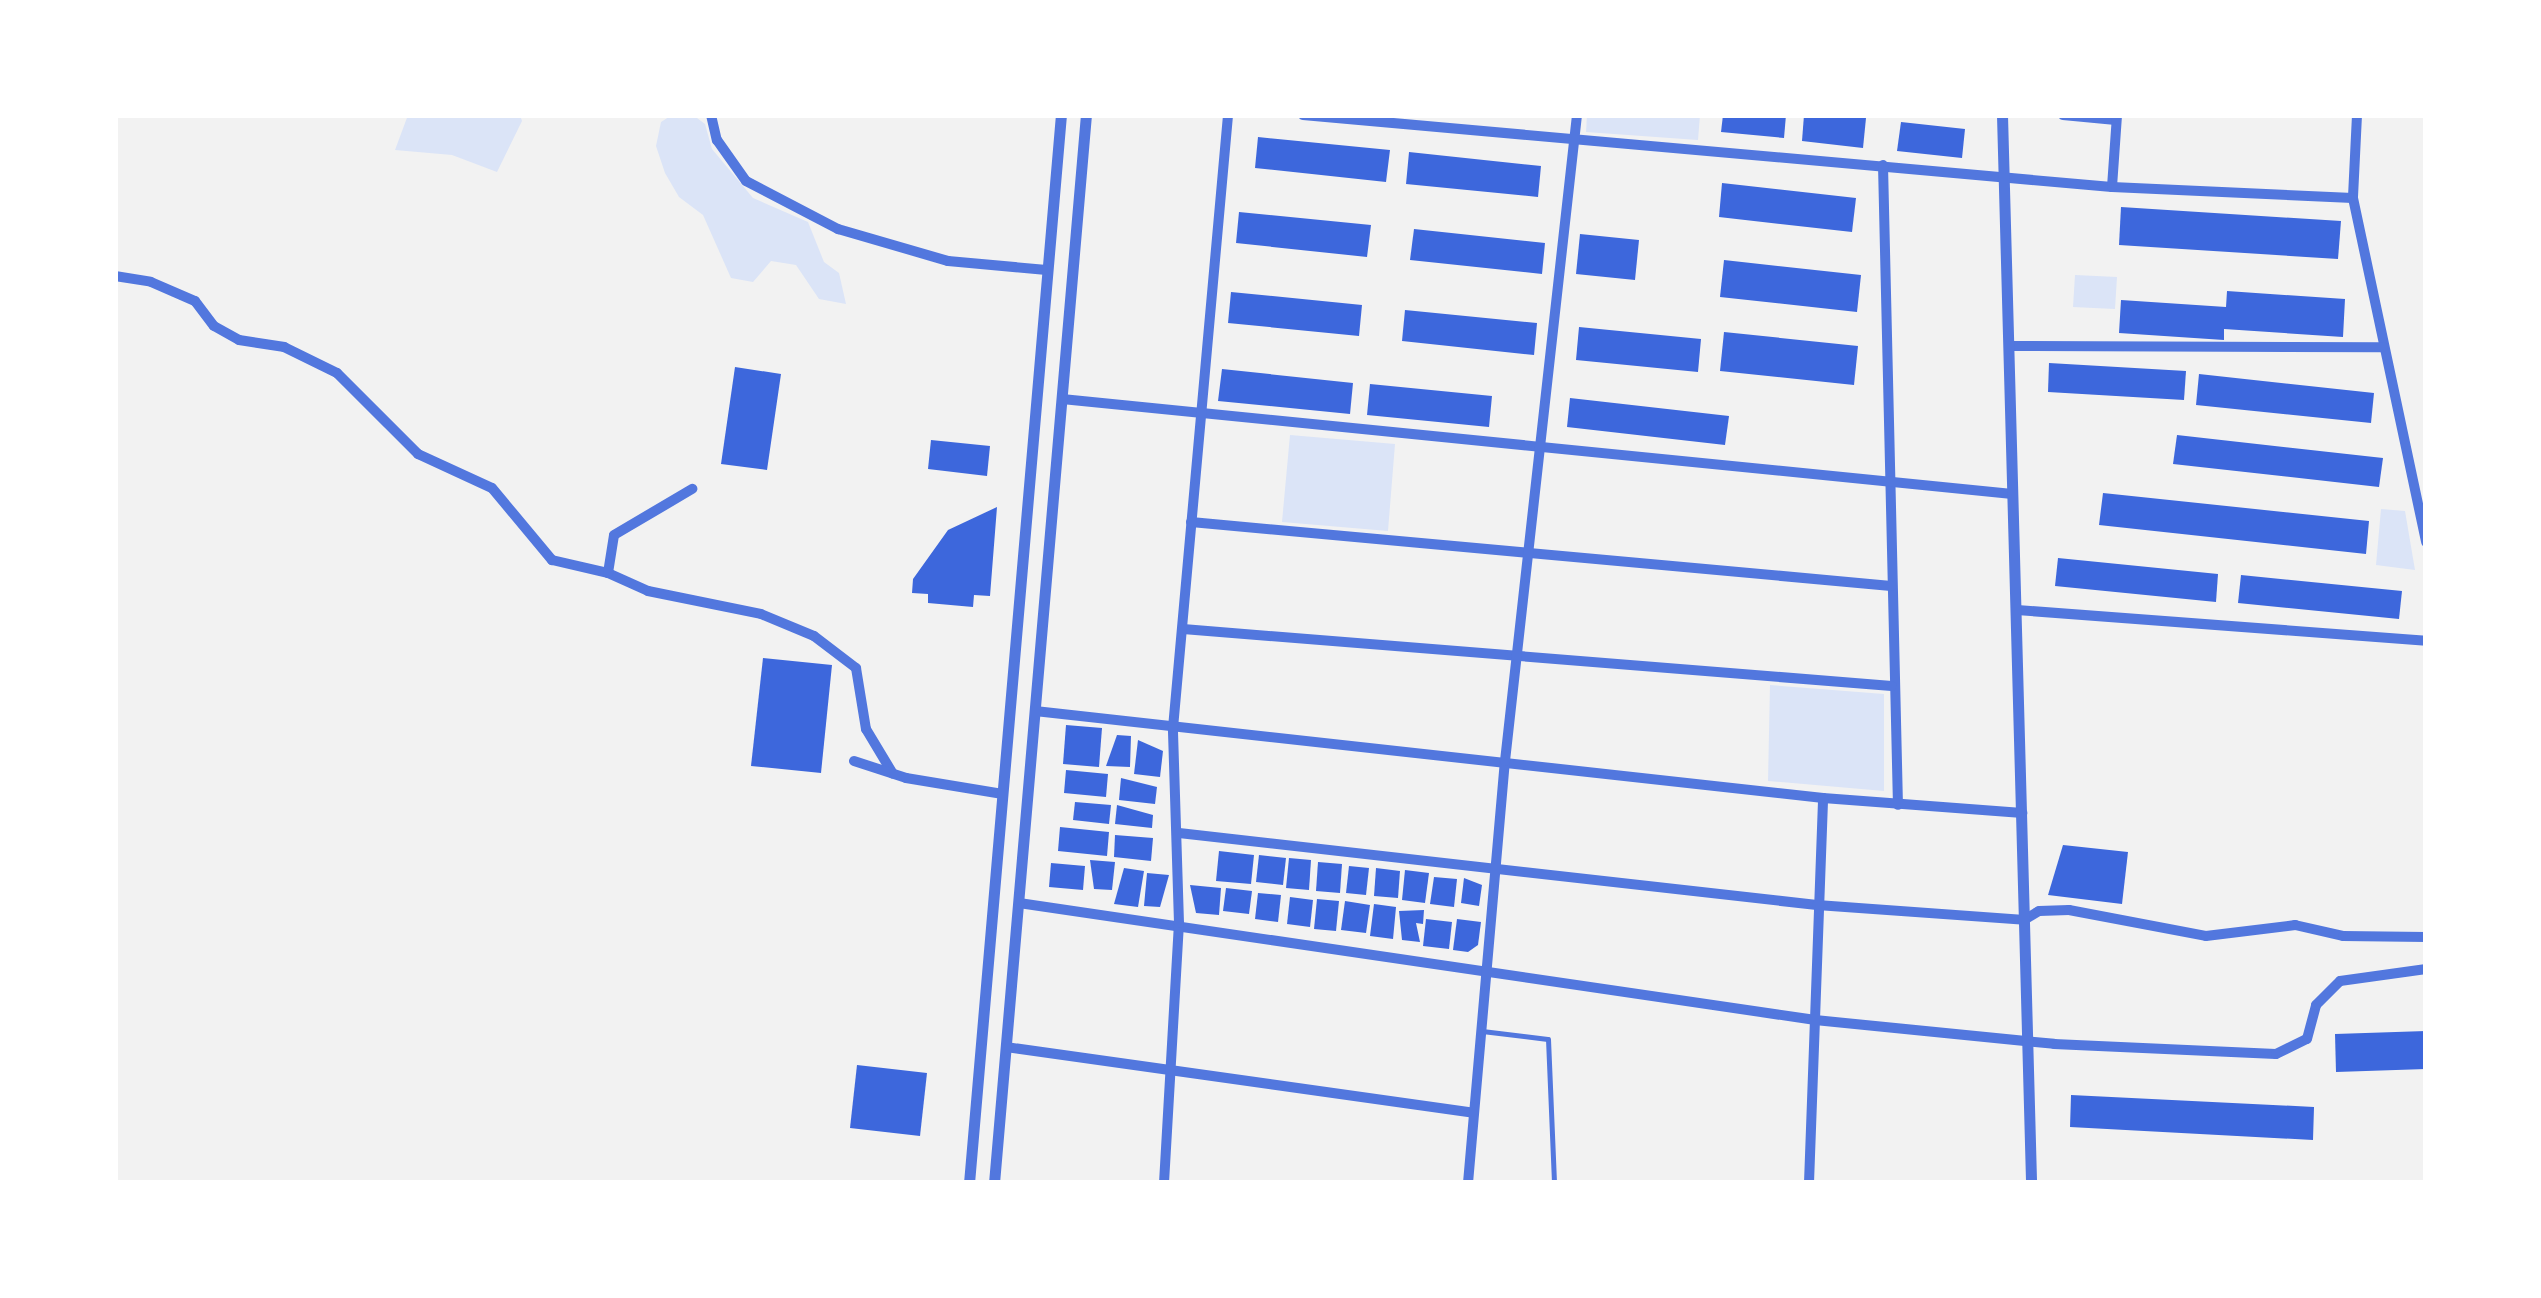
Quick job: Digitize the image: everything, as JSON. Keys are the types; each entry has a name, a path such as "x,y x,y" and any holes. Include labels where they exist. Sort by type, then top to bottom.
{"street":[{"path":"711,115 717,140 746,181 838,228 948,260 1048,270"},
{"path":"969,1183 1061,115"},
{"path":"994,1183 1086,115"},
{"path":"1164,1183 1178,923 1174,728 1196,414 1228,115"},
{"path":"1303,115 1574,143 1883,165 2112,187 2353,198"},
{"path":"1468,1183 1504,761 1577,115"},
{"path":"2002,115 2012,346 2012,494 2031,1183"},
{"path":"2063,115 2116,118 2112,187"},
{"path":"2357,115 2353,198 2426,542"},
{"path":"1883,165 1892,686 1898,806"},
{"path":"115,276 166,288 195,301 214,326 240,340 284,348 337,373 418,454 492,488 552,560 608,573 648,591 761,614 814,636 856,668 866,729 893,774"},
{"path":"2012,346 2383,347"},
{"path":"1062,399 2012,494"},
{"path":"608,573 614,535 692,489"},
{"path":"1191,522 1892,586"},
{"path":"2017,610 2426,641"},
{"path":"1183,629 1516,659 1892,686"},
{"path":"1035,711 1898,806 2022,813"},
{"path":"854,761 893,774 1003,794"},
{"path":"1809,1183 1824,798"},
{"path":"1178,832 1817,905 2024,920 2039,911 2068,910 2206,936 2295,925 2342,936 2426,938"},
{"path":"1018,902 1815,1020 2026,1042 2276,1054 2306,1039 2316,1005 2340,981 2426,969"},
{"path":"1006,1047 1473,1113"}],"lane":[{"path":"1482,1031 1548,1039 1554,1183"}],"shaded area":[{"path":"408,115 520,115 522,121 497,172 452,155 395,150"},
{"path":"672,115 693,115 705,124 712,149 753,198 808,222 824,262 839,273 846,304 819,299 796,265 771,261 753,282 731,278 703,215 679,197 665,173 656,146 661,122"},
{"path":"1587,115 1700,115 1698,140 1586,132"},
{"path":"2075,275 2117,277 2115,309 2073,307"},
{"path":"1290,435 1395,444 1388,531 1282,522"},
{"path":"2381,509 2405,511 2415,570 2376,565"},
{"path":"1770,685 1884,694 1884,791 1768,781"}],"building":[{"path":"1723,115 1786,115 1784,138 1721,132"},
{"path":"1804,115 1866,118 1863,148 1802,141"},
{"path":"1901,122 1965,129 1962,158 1897,151"},
{"path":"1258,137 1390,150 1386,182 1255,168"},
{"path":"1409,152 1541,166 1538,197 1406,184"},
{"path":"1722,183 1856,198 1852,232 1719,217"},
{"path":"2121,207 2341,221 2338,259 2119,245"},
{"path":"1239,212 1371,225 1367,257 1236,243"},
{"path":"1414,229 1545,243 1542,274 1410,260"},
{"path":"1580,234 1639,240 1635,280 1576,274"},
{"path":"1724,260 1861,275 1857,312 1720,297"},
{"path":"2227,291 2345,299 2343,337 2224,329 2224,340 2119,333 2121,300 2226,307"},
{"path":"1231,292 1362,305 1359,336 1228,323"},
{"path":"1405,310 1537,323 1534,355 1402,341"},
{"path":"1579,327 1701,339 1698,372 1576,360"},
{"path":"1724,332 1858,346 1854,385 1720,371"},
{"path":"2049,363 2186,371 2184,400 2048,392"},
{"path":"735,367 781,374 767,470 721,464"},
{"path":"1222,369 1353,383 1350,414 1218,401"},
{"path":"2199,374 2374,393 2371,423 2196,405"},
{"path":"1370,384 1492,396 1489,427 1367,415"},
{"path":"1570,398 1729,416 1725,445 1567,427"},
{"path":"2177,435 2383,458 2379,487 2173,464"},
{"path":"931,440 990,446 987,476 928,469"},
{"path":"2103,493 2369,521 2366,554 2099,525"},
{"path":"997,507 990,596 974,595 973,607 928,603 928,594 912,593 913,579 948,530"},
{"path":"2058,558 2218,574 2216,602 2055,586"},
{"path":"2241,575 2402,591 2399,619 2238,603"},
{"path":"763,658 832,665 821,773 751,766"},
{"path":"1066,725 1102,728 1099,767 1063,764"},
{"path":"1117,735 1131,736 1130,767 1106,766"},
{"path":"1138,740 1163,751 1160,777 1134,774"},
{"path":"1066,770 1108,774 1106,797 1064,793"},
{"path":"1121,778 1157,787 1155,804 1119,800"},
{"path":"1075,802 1111,805 1109,824 1073,820"},
{"path":"1117,805 1153,815 1152,828 1115,824"},
{"path":"1060,827 1109,832 1107,856 1058,851"},
{"path":"1115,835 1153,838 1151,861 1114,857"},
{"path":"2063,845 2128,852 2122,904 2048,895"},
{"path":"1219,851 1254,855 1251,884 1216,881"},
{"path":"1259,855 1286,858 1283,885 1256,882"},
{"path":"1289,858 1311,860 1309,890 1286,888"},
{"path":"1090,860 1115,862 1112,890 1094,889"},
{"path":"1318,862 1342,864 1340,893 1316,891"},
{"path":"1051,863 1085,866 1083,890 1049,887"},
{"path":"1349,866 1369,868 1366,895 1346,893"},
{"path":"1124,868 1144,871 1138,907 1114,904"},
{"path":"1376,868 1400,871 1398,898 1374,896"},
{"path":"1405,870 1429,873 1425,903 1402,900"},
{"path":"1147,873 1169,875 1160,907 1144,906"},
{"path":"1434,877 1457,879 1454,907 1430,904"},
{"path":"1464,878 1482,885 1479,906 1461,903"},
{"path":"1190,885 1221,888 1219,915 1196,913"},
{"path":"1226,888 1252,891 1249,914 1223,911"},
{"path":"1258,893 1281,895 1278,922 1255,919"},
{"path":"1290,897 1313,900 1310,927 1287,924"},
{"path":"1317,899 1339,901 1336,931 1314,929"},
{"path":"1345,901 1370,905 1366,933 1341,930"},
{"path":"1374,904 1396,907 1393,939 1370,936"},
{"path":"1424,910 1423,924 1416,923 1420,942 1402,940 1399,911"},
{"path":"1426,919 1452,922 1449,949 1423,946"},
{"path":"1457,919 1481,922 1478,945 1468,952 1453,950"},
{"path":"2426,1031 2426,1069 2336,1072 2335,1034"},
{"path":"857,1065 927,1073 920,1136 850,1128"},
{"path":"2071,1095 2314,1107 2313,1140 2070,1127"}]}
